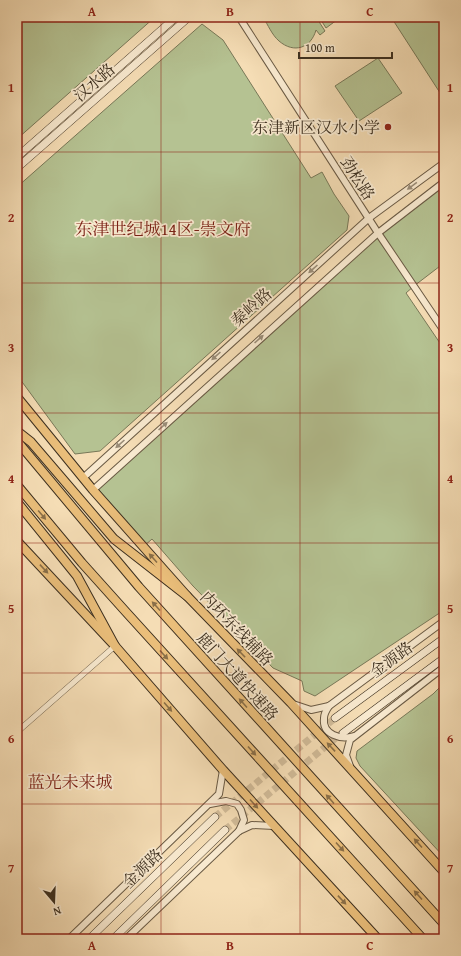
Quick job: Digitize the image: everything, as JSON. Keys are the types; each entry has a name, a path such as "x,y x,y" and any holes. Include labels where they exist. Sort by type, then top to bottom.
{"main road":[{"name":"汉水路","path":"17,157 176,17"},
{"name":"汉水路","path":"17,168 190,17"},
{"name":"内环东线辅路","path":"17,397 82,478 187,596 291,703 444,872"},
{"path":"17,431 32,442 114,539 187,596"},
{"name":"鹿门大道快速路","path":"17,441 139,587 444,924"},
{"path":"17,485 111,596 423,939"},
{"path":"17,502 77,576 115,646"},
{"path":"17,541 115,646 223,770 378,939"},
{"name":"金源路","path":"335,718 444,638"},
{"name":"金源路","path":"343,733 444,658"},
{"name":"金源路","path":"89,939 215,817"},
{"name":"金源路","path":"113,939 225,830"}],"street":[{"name":"劲松路","path":"239,17 368,218 444,331"},
{"name":"秦岭路","path":"82,478 368,218 444,163"},
{"name":"秦岭路","path":"93,490 378,233 444,182"},
{"path":"291,703 311,710 328,706 444,621"},
{"path":"17,732 115,646"},
{"path":"351,769 346,755 350,740 444,667"},
{"path":"328,706 324,717 324,726 330,734 340,738 357,735"},
{"path":"68,939 210,804 219,794 223,770"},
{"path":"210,804 226,801 237,804 241,810 244,820 239,831"},
{"path":"126,939 239,831 252,825 274,826"}],"green space":[{"path":"17,17 155,17 17,139"},
{"path":"263,17 316,17 325,31 320,35 316,30 314,36 306,45 296,48 290,47 277,39"},
{"path":"319,17 341,17 326,28"},
{"path":"391,17 444,17 444,99"},
{"path":"202,24 223,40 311,178 322,172 334,194 349,216 347,230 100,451 75,454 17,375 17,187"},
{"path":"378,58 402,93 359,121 335,86"},
{"path":"444,184 444,263 406,293 444,349 444,610 315,696 304,691 302,681 273,668 193,586 152,539 143,547 93,490 378,233"},
{"path":"444,683 444,857 360,766 356,758 357,751 433,694"}],"tunnel":[{"path":"215,817 335,718"},
{"path":"225,830 342,733"}],"place":[{"name":"东津新区汉水小学","path":"388,127"}],"district":[{"name":"东津世纪城14区-崇文府","path":"163,228"},
{"name":"蓝光未来城","path":"70,781"}]}
